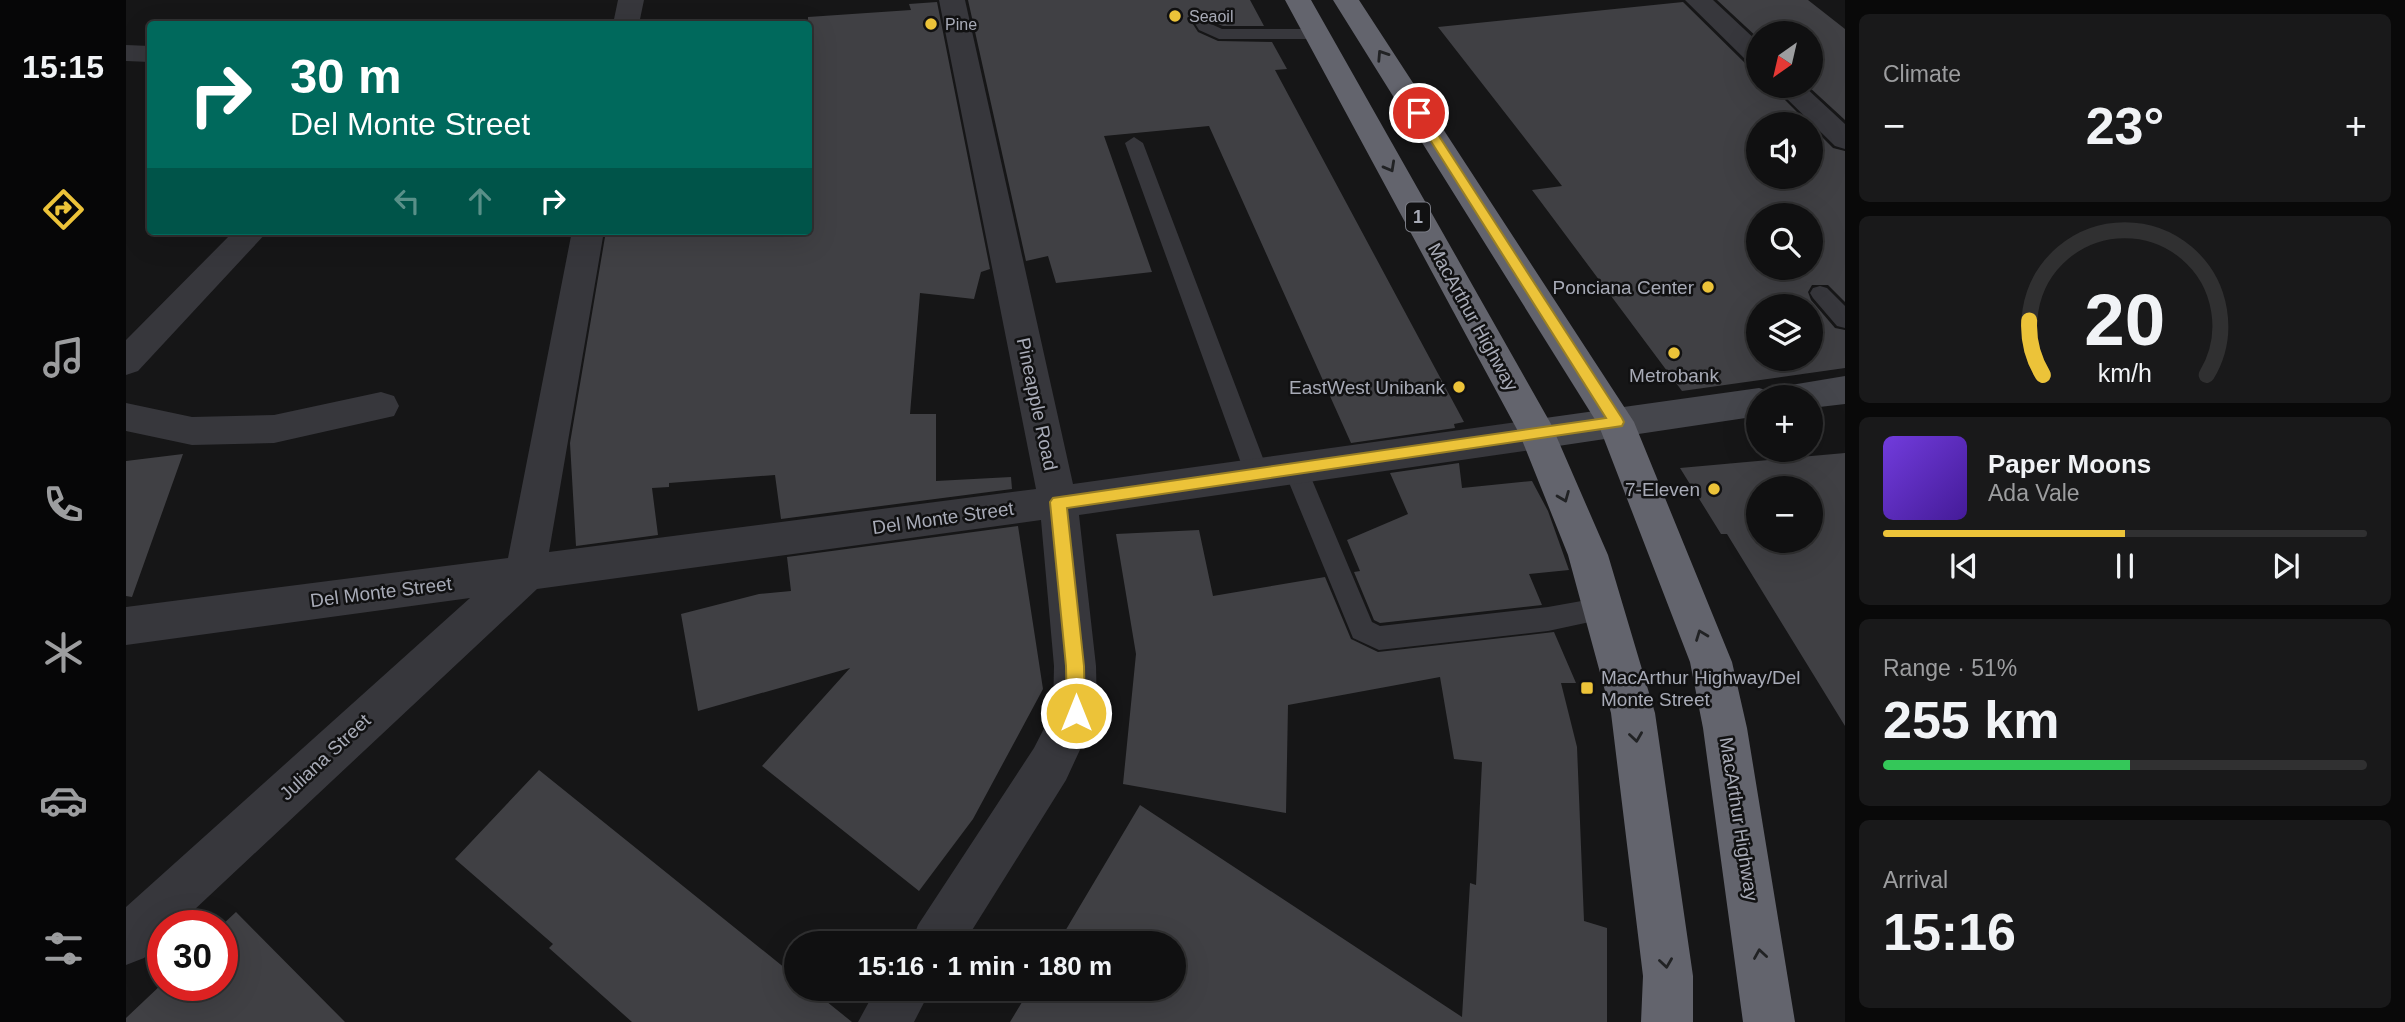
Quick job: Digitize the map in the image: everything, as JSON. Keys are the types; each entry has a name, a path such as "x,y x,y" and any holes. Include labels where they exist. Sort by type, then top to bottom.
{"highway":[{"name":"MacArthur Highway","path":"1298,0 1538,433 1588,555 1633,713 1668,976 1667,1022"},
{"name":"MacArthur Highway","path":"1346,0 1616,422 1711,662 1726,728 1769,1022"}],"street":[{"path":"627,21 631,0"},
{"name":"Pineapple Road","path":"944,931 1050,764 1076,713 1075,666 1058,502 952,0"},
{"path":"1698,0 1746,46"},
{"path":"126,53 147,54"},
{"path":"1801,98 1845,140"},
{"path":"126,362 248,235"},
{"path":"525,574 587,235"},
{"path":"1823,393 1845,390"},
{"name":"Del Monte Street","path":"126,625 1058,502 1746,404"},
{"path":"126,417 192,431 274,429 381,405"},
{"name":"Juliana Street","path":"126,940 525,574"},
{"path":"884,1022 898,1001"}],"lane":[{"path":"1199,17 1205,27 1219,34 1317,34"},
{"path":"1134,143 1257,474"},
{"path":"1820,293 1845,320"},
{"path":"1295,468 1362,630 1378,638 1548,619 1604,609"}],"building":[{"path":"968,0 1250,0 1264,26 1223,26 1213,22 1207,13 1200,10 1189,18 1198,32 1218,41 1272,42 1287,69 1275,70 1464,422 1454,424 1455,428 1351,443 1209,126 1104,136 1152,272 1056,283 1048,256 1026,261"},
{"path":"1717,0 1808,0 1845,29 1845,120 1821,98 1824,98 1824,21 1746,21 1746,27"},
{"path":"937,2 990,269 981,272 974,299 920,293 910,414 936,414 936,481 1011,477 1012,489 781,519 775,475 669,483 669,487 652,488 658,535 576,546 570,443 605,235 812,235 812,21 808,21 808,17 911,10 909,4"},
{"path":"1683,2 1746,64 1746,98 1783,98 1797,112 1746,112 1746,189 1823,189 1823,138 1833,148 1845,151 1845,302 1828,285 1812,285 1809,294 1746,294 1746,371 1823,371 1823,314 1835,328 1845,330 1845,368 1682,391 1532,190 1562,186 1438,27"},
{"path":"1845,453 1845,726 1727,534 1721,534 1680,468 1746,462 1823,462 1823,455"},
{"path":"183,454 132,597 126,596 126,461"},
{"path":"1459,463 1462,488 1532,481 1548,511 1569,570 1529,574 1542,605 1380,623 1374,620 1354,572 1360,571 1347,540 1408,514 1390,473"},
{"path":"1018,526 1043,689 973,819 919,891 762,766 850,668 698,711 681,614 759,594 791,591 787,557"},
{"path":"1199,530 1213,596 1325,577 1351,639 1378,652 1554,632 1576,683 1561,683 1577,747 1584,921 1607,928 1607,1022 1010,1022 1023,1001 1186,1001 1186,931 1065,931 1140,805 1462,1017 1470,883 1476,885 1482,762 1454,759 1440,677 1288,705 1286,813 1123,784 1136,654 1116,534"},
{"path":"539,770 784,967 784,1001 826,1001 852,1022 632,1022 549,948 553,944 455,859"},
{"path":"238,914 345,1022 126,1022 126,1018 147,998 147,1001 238,1001"}],"place":[{"name":"Seaoil","path":"1175,16"},
{"name":"Pine","path":"931,24"},
{"name":"Ponciana Center","path":"1708,287"},
{"name":"Metrobank","path":"1674,353"},
{"name":"EastWest Unibank","path":"1459,387"},
{"name":"7-Eleven","path":"1714,489"},
{"name":"MacArthur Highway/Del Monte Street","path":"1587,688"}],"route":[{"path":"1076,713 1075,666 1058,502 1616,422 1419,113"}]}
